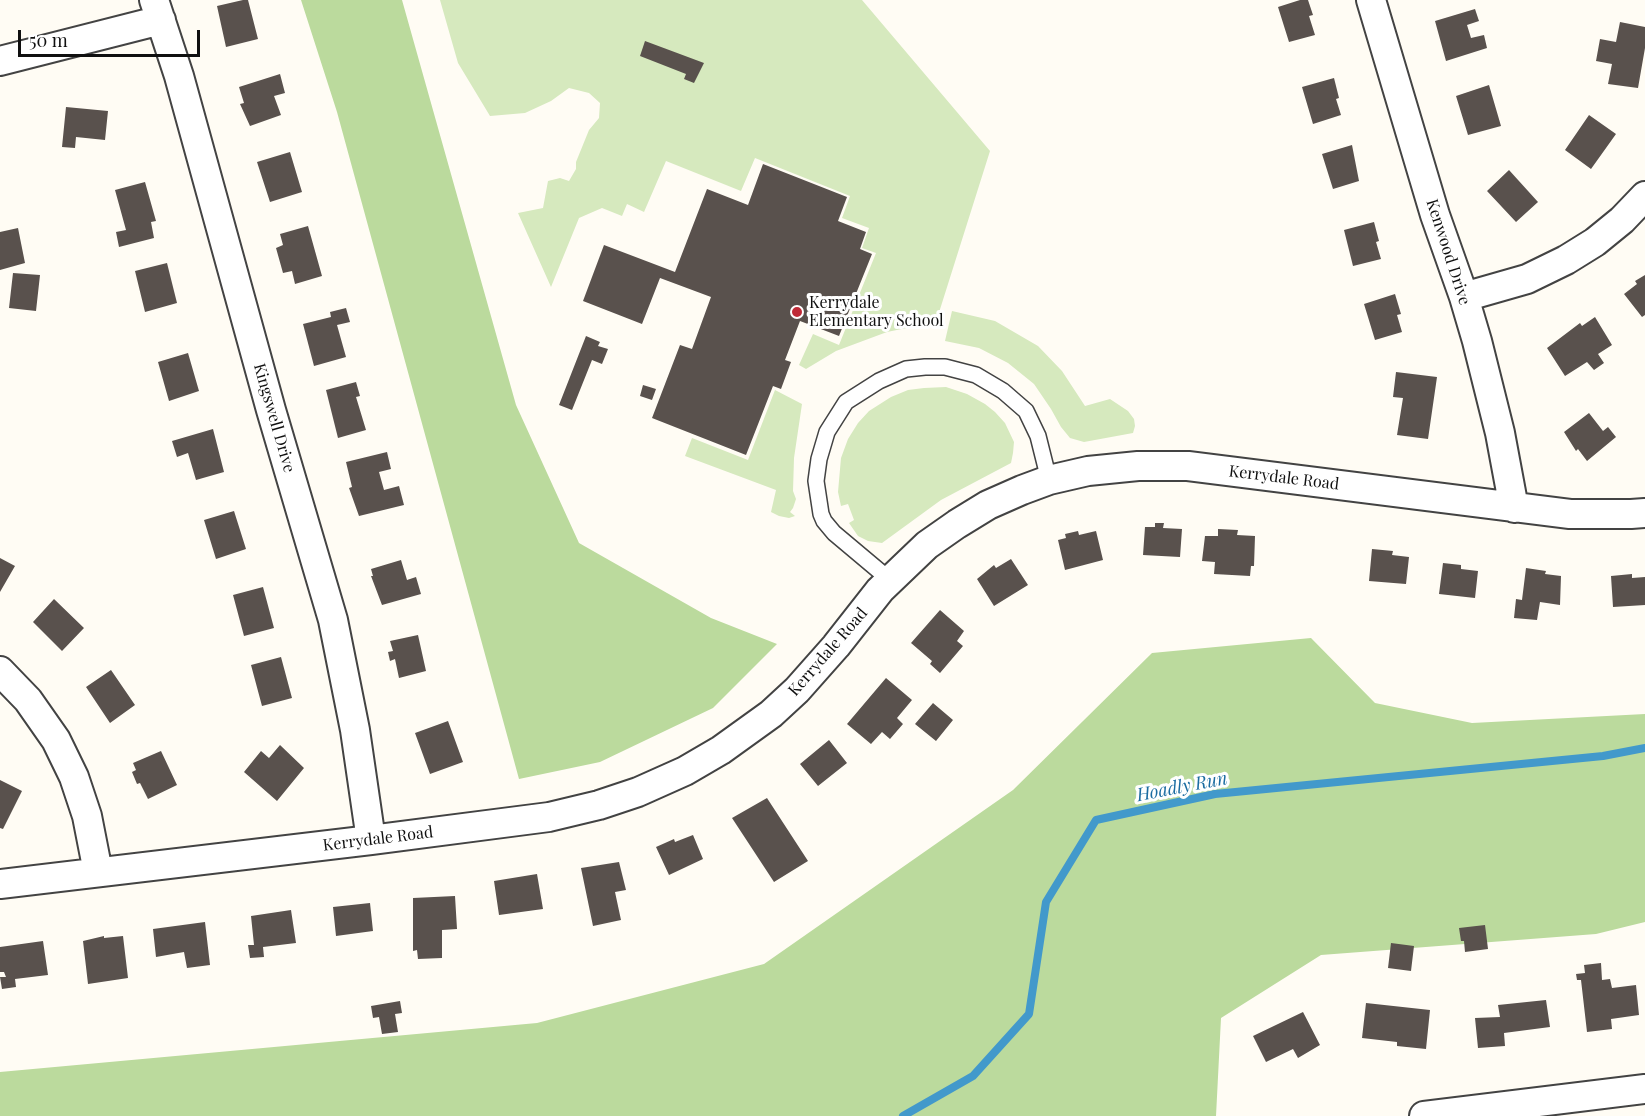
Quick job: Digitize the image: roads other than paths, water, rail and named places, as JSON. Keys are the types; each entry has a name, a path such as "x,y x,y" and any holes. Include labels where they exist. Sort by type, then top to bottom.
{"street":[{"name":"Kenwood Drive","path":"1371,0 1435,215 1477,341 1500,433 1514,508"},
{"path":"0,61 158,10"},
{"name":"Kingswell Drive","path":"158,10 179,75 268,399 333,620 355,730 371,840"},
{"path":"1464,297 1527,279 1566,260 1595,242 1622,220 1645,196"},
{"name":"Kerrydale Road","path":"0,884 549,817 599,805 628,795 685,771 721,750 771,714 797,690 890,580 927,545 988,505 1048,480 1088,471 1138,466 1188,466 1570,514 1645,513"},
{"path":"0,671 28,700 56,740 87,816 98,872"},
{"path":"1424,1116 1645,1089"}],"lane":[{"path":"890,580 834,533 824,521 816,481 819,459 827,432 846,402 879,381 906,369 925,367 945,367 976,375 1003,391 1026,411 1038,436 1048,480"}],"waterway":[{"name":"Hoadly Run","path":"903,1116 973,1076 1029,1014 1046,902 1096,820 1215,794 1603,756 1645,748"}],"place":[{"name":"Kerrydale Elementary School","path":"797,312"}]}
